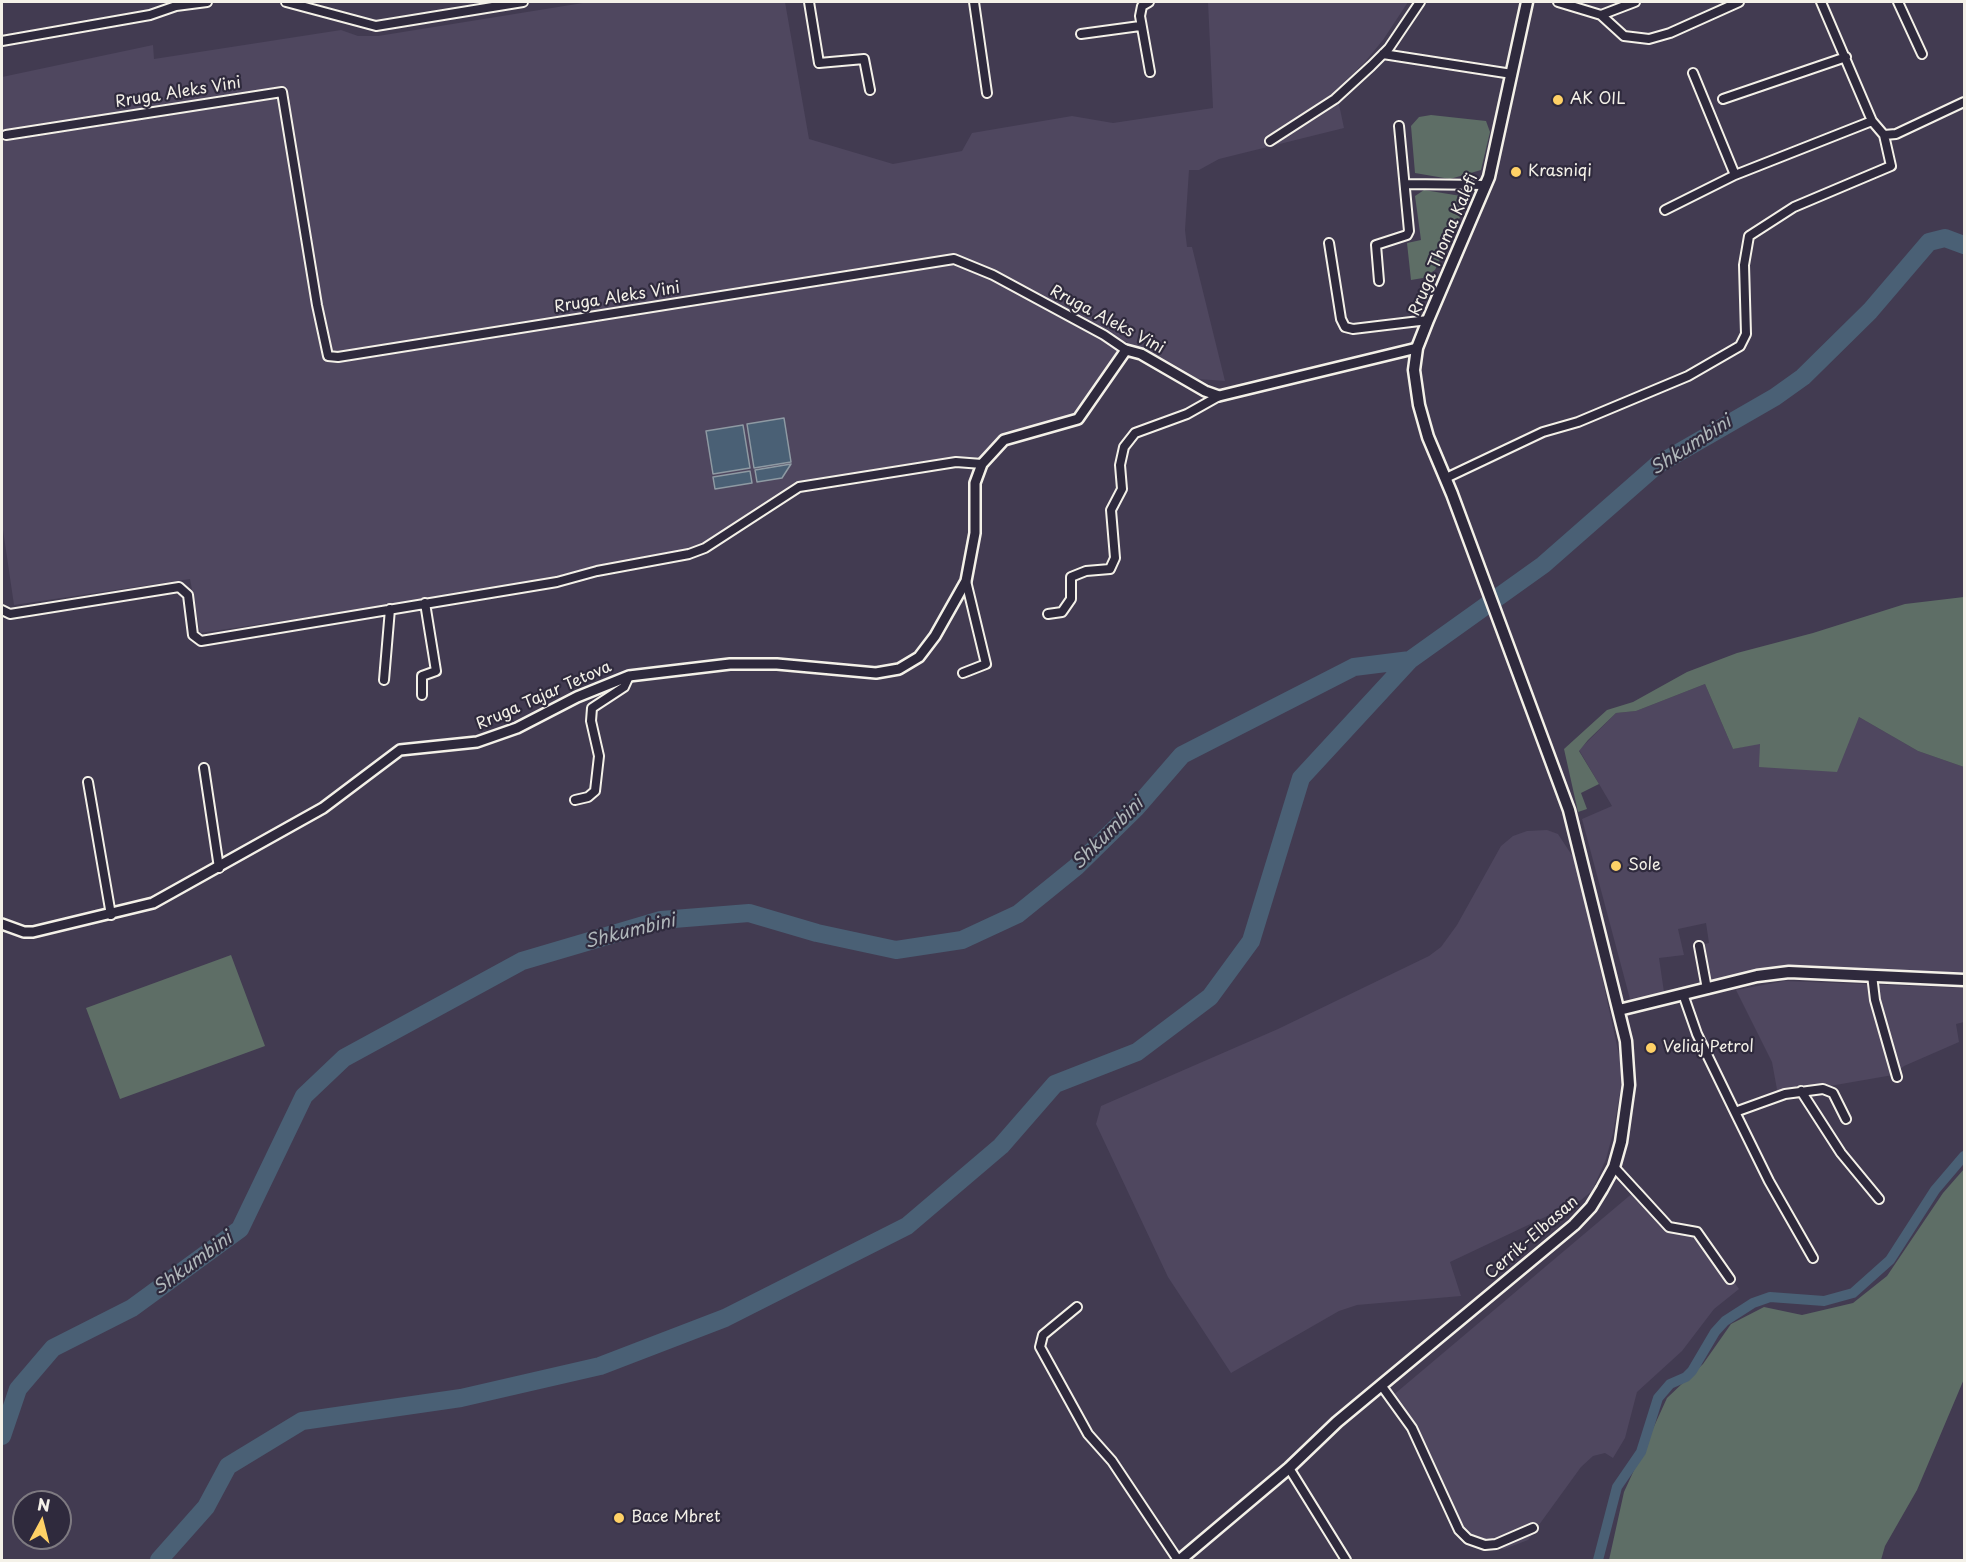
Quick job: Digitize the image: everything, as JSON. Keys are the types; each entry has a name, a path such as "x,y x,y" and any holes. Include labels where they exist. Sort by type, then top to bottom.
{"main road":[{"name":"Rruga Thoma Kalefi","path":"1527,2 1486,185 1428,320 1418,348 1414,370 1419,405 1428,437 1446,478 1569,810"},
{"name":"Cerrik-Elbasan","path":"1179,1560 1289,1468 1337,1422 1574,1225 1591,1207 1614,1167 1625,1121 1629,1085 1626,1041 1569,810"},
{"path":"1619,1010 1757,976 1789,972 1965,980"}],"street":[{"path":"2,42 150,15 176,6 207,2"},
{"path":"286,2 360,24 382,26 523,2"},
{"path":"809,2 819,63 864,59 870,90"},
{"path":"974,2 987,93"},
{"path":"1149,2 1142,6 1140,26 1150,72"},
{"path":"1270,141 1335,99 1383,54 1420,2"},
{"path":"1558,2 1601,15 1624,36 1649,39 1670,33 1739,2"},
{"path":"1601,15 1635,2"},
{"path":"1446,478 1543,432 1558,430 1688,376 1740,346 1746,334 1744,265 1749,236 1794,207 1889,168 1892,163 1884,135 1872,121 1821,2"},
{"path":"1898,2 1922,54"},
{"path":"1081,34 1140,26"},
{"path":"1383,54 1512,74"},
{"path":"1723,99 1846,57"},
{"path":"1693,73 1735,175"},
{"name":"Rruga Aleks Vini","path":"6,135 282,92 317,305 328,356 348,356 954,259 993,275 1104,335 1126,350 1141,354 1205,391 1219,396"},
{"path":"1884,135 1896,134 1965,102"},
{"path":"1665,210 1735,175 1872,121"},
{"path":"1379,281 1376,245 1407,235 1410,231 1399,126"},
{"path":"1405,184 1486,185"},
{"path":"1329,243 1341,319 1345,327 1428,320"},
{"path":"1048,614 1062,612 1067,606 1071,599 1071,577 1086,571 1110,569 1115,558 1111,510 1122,489 1120,465 1124,447 1135,433 1187,414 1219,396 1418,348"},
{"name":"Rruga Tajar Tetova","path":"2,924 24,932 33,932 111,915 167,898 323,808 400,750 477,742 517,728 577,697 629,676 730,664 777,664 876,672 899,669 919,657 935,636 966,581 975,532 975,483 982,464 1004,440 1078,419 1126,350"},
{"path":"2,610 10,614 179,587 188,594 193,635 201,641 558,582 597,570 698,552 799,487 957,462 982,464"},
{"path":"963,673 986,664 966,581"},
{"path":"422,695 422,676 436,671 425,603"},
{"path":"384,680 390,609"},
{"path":"575,800 588,797 595,791 599,756 591,721 592,708 624,687 629,676"},
{"path":"204,768 219,868"},
{"path":"88,782 111,915"},
{"path":"1699,946 1707,989"},
{"path":"1872,975 1875,999 1897,1077"},
{"path":"1683,994 1697,1034 1735,1112 1769,1181 1813,1258"},
{"path":"1735,1112 1801,1091 1823,1089 1831,1091 1846,1119"},
{"path":"1801,1091 1841,1153 1879,1199"},
{"path":"1614,1167 1669,1227 1697,1232 1730,1279"},
{"path":"1077,1307 1042,1335 1040,1347 1088,1434 1112,1461 1179,1560"},
{"path":"1382,1385 1412,1428 1459,1530 1468,1539 1485,1545 1496,1544 1533,1528"},
{"path":"1289,1468 1346,1560"}],"shaded area":[{"path":"589,2 785,2 809,139 893,164 962,151 972,133 1072,116 1113,123 1213,108 1208,2 1408,2 1383,40 1364,63 1336,90 1344,128 1219,159 1199,170 1189,170 1185,230 1187,247 1192,247 1225,381 1198,379 1124,341 1075,418 1005,432 984,458 801,485 700,550 562,574 561,580 200,633 190,579 14,605 2,523 2,77 153,45 154,59 341,30 358,36 378,36"},
{"path":"1705,684 1733,749 1760,743 1760,767 1859,717 1918,751 1964,767 1964,973 1796,968 1711,983 1705,944 1709,943 1706,923 1678,929 1684,955 1659,958 1664,992 1630,999 1582,819 1612,806 1579,750 1616,713 1636,711"},
{"path":"1547,830 1558,834 1577,863 1621,1064 1622,1081 1613,1133 1606,1159 1592,1191 1581,1200 1450,1262 1461,1296 1357,1305 1339,1311 1231,1373 1168,1277 1096,1124 1101,1106 1278,1029 1429,956 1441,947 1457,925 1501,846 1513,836 1527,831"},
{"path":"1785,981 1964,988 1964,1022 1956,1024 1959,1042 1904,1066 1893,1075 1778,1095 1772,1062 1736,990"},
{"path":"1641,1186 1666,1217 1678,1225 1697,1229 1739,1289 1714,1309 1682,1351 1637,1392 1625,1438 1613,1458 1605,1453 1593,1456 1581,1467 1528,1540 1504,1549 1485,1547 1462,1532 1416,1433 1391,1397"}],"green space":[{"path":"1431,115 1486,121 1490,132 1481,170 1450,179 1415,173 1411,126 1419,117"},
{"path":"1424,190 1461,196 1468,200 1435,270 1423,278 1411,280 1407,243 1421,240 1415,196"},
{"path":"1964,597 1964,767 1918,751 1859,717 1837,772 1759,767 1760,744 1733,749 1705,684 1636,711 1616,713 1588,740 1579,751 1599,784 1581,793 1587,809 1578,812 1564,749 1607,710 1633,702 1687,672 1737,653 1813,633 1905,604"},
{"path":"231,955 265,1046 120,1099 86,1008"},
{"path":"1964,1169 1964,1379 1917,1490 1885,1546 1881,1560 1609,1560 1624,1492 1667,1398 1703,1364 1731,1324 1764,1307 1802,1315 1853,1303 1887,1276 1943,1193"}],"water":[{"path":"784,418 791,462 754,468 747,424"},
{"path":"743,425 750,468 713,474 706,431"},
{"path":"791,464 782,478 757,482 755,470"},
{"path":"750,471 752,483 715,489 713,477"}],"waterway":[{"name":"Shkumbini","path":"159,1560 206,1507 228,1466 302,1421 461,1398 600,1366 725,1318 907,1226 1001,1146 1055,1084 1137,1052 1210,997 1251,941 1301,778 1410,660 1543,565 1657,465 1775,397 1803,377 1870,311 1929,242 1945,238 1964,245"},
{"name":"Shkumbini","path":"2,1436 18,1389 53,1348 132,1308 240,1229 304,1096 344,1058 522,961 661,920 749,913 817,933 896,950 962,940 1018,914 1076,867 1136,808 1182,755 1354,667 1410,660"},
{"path":"1598,1560 1617,1487 1641,1452 1658,1398 1670,1384 1686,1377 1692,1371 1715,1332 1725,1321 1753,1303 1770,1297 1824,1301 1853,1293 1890,1260 1935,1190 1964,1156"}],"place":[{"name":"AK OIL","path":"1558,100"},
{"name":"Krasniqi","path":"1516,172"},
{"name":"Sole","path":"1616,866"},
{"name":"Veliaj Petrol","path":"1651,1048"},
{"name":"Bace Mbret","path":"619,1518"}]}
